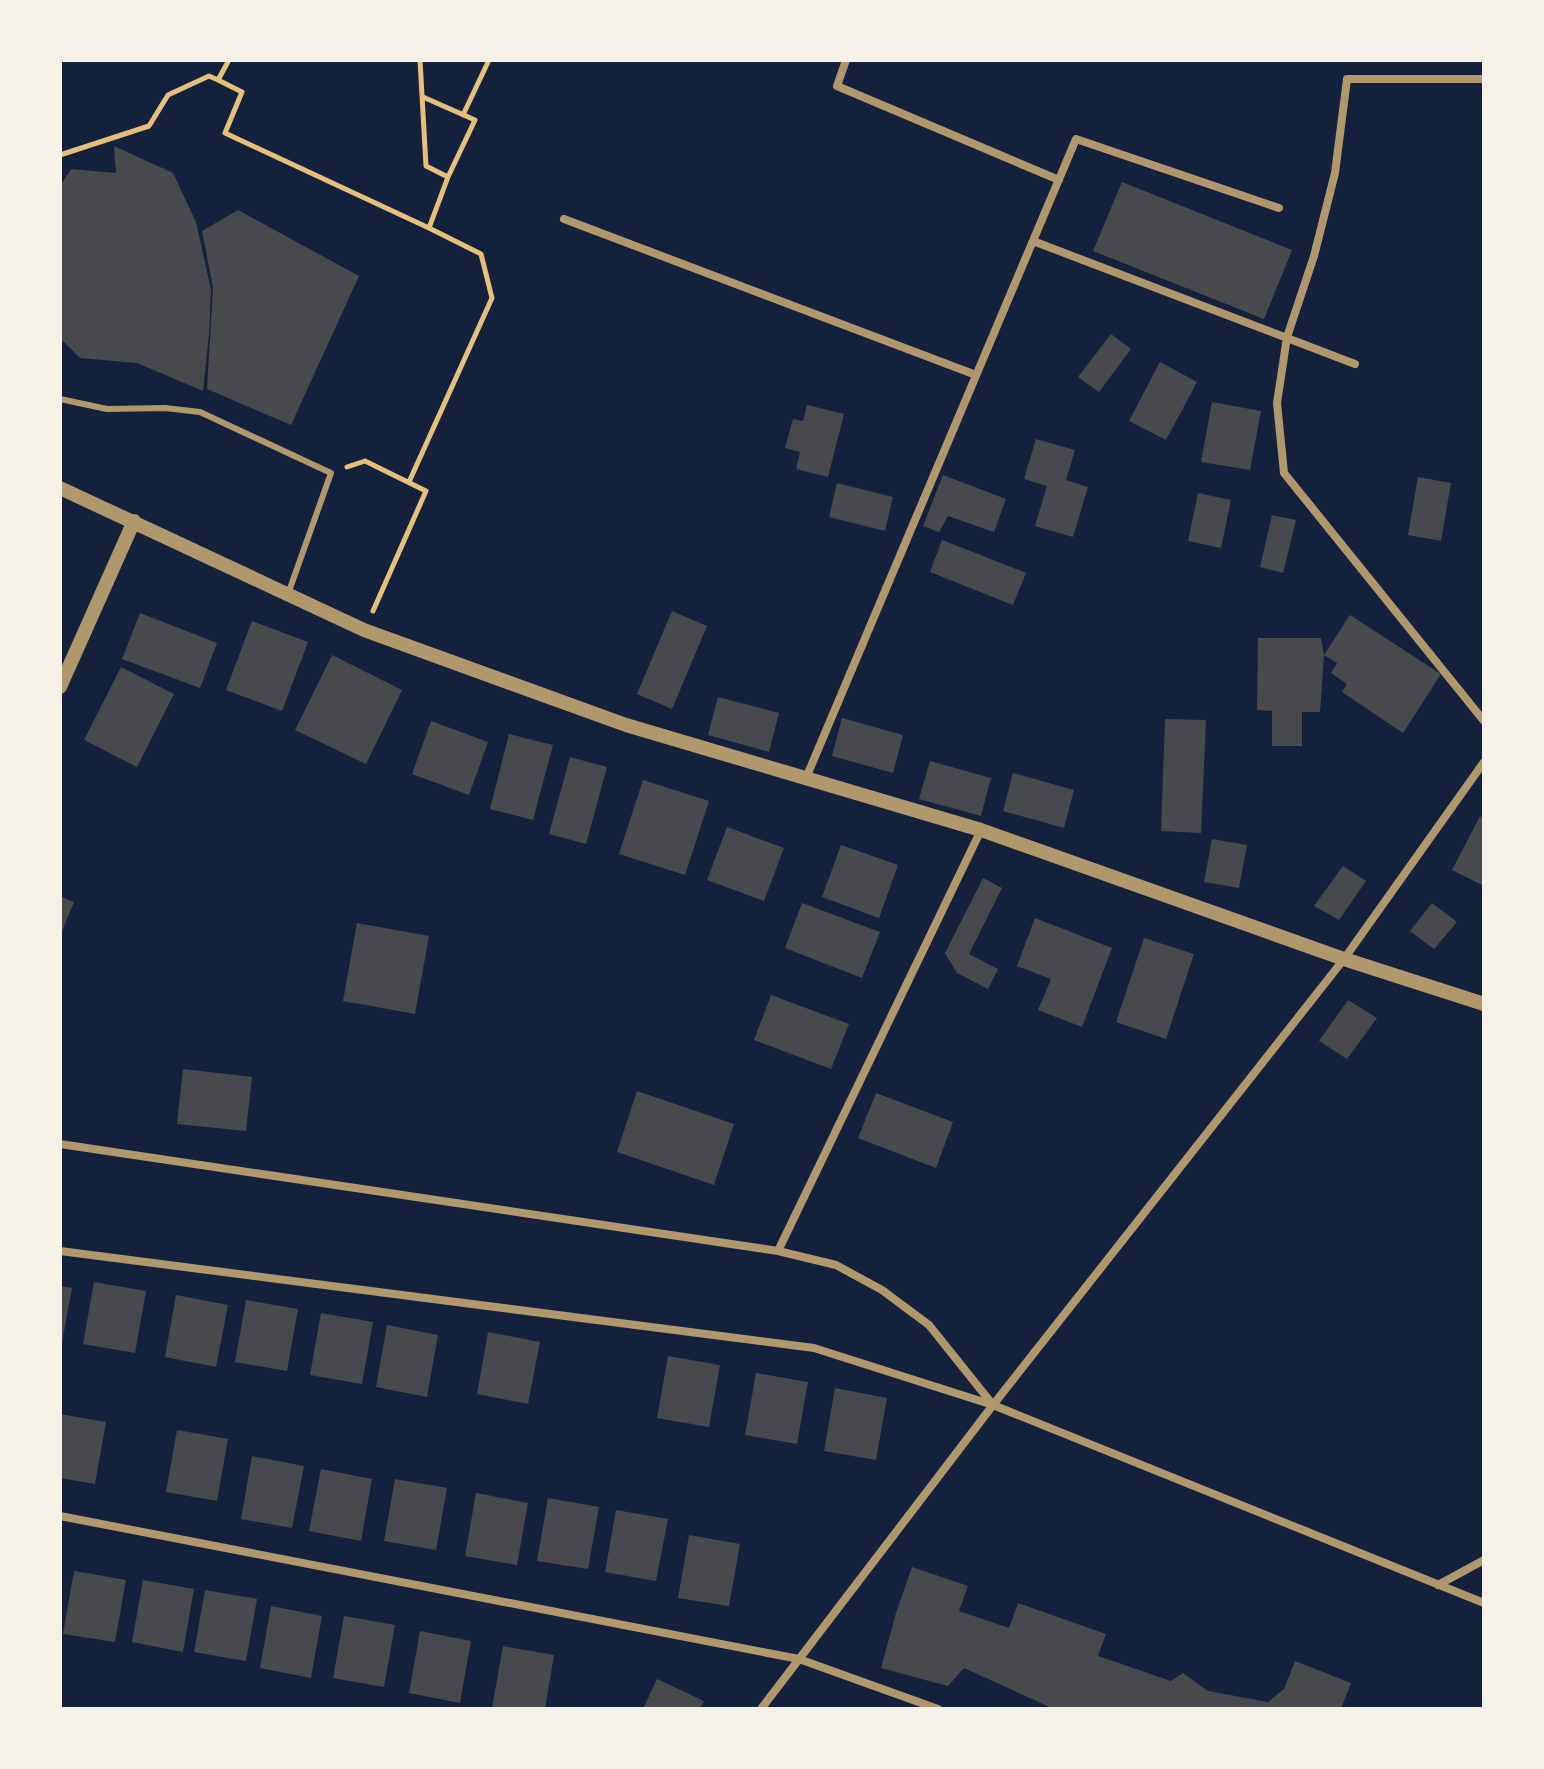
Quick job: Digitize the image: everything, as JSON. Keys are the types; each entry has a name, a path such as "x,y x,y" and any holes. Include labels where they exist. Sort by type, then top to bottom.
{"street":[{"path":"846,60 837,86 1059,180"},
{"path":"1484,79 1347,79 1335,173 1314,256 1287,337 1277,403 1284,473 1484,721"},
{"path":"806,778 1076,139 1279,208"},
{"path":"564,219 976,375"},
{"path":"1033,241 1355,364"},
{"path":"60,488 364,630 626,725 981,830 1344,959 1484,1004"},
{"path":"60,687 134,521"},
{"path":"761,1709 993,1405 1344,959 1484,762"},
{"path":"778,1251 981,830"},
{"path":"60,1144 778,1251 836,1265 882,1290 929,1325 993,1405"},
{"path":"60,1251 814,1348 993,1405 1484,1603"},
{"path":"60,1516 799,1659 938,1709"},
{"path":"1438,1585 1484,1560"}],"lane":[{"path":"60,399 107,409 165,408 200,412 331,473 288,594"}],"path":[{"path":"218,80 229,60"},
{"path":"420,60 426,166 448,177"},
{"path":"463,115 489,60"},
{"path":"60,155 149,126 168,95 209,76 242,92 225,133 481,254 492,298 409,482"},
{"path":"423,97 475,120 448,177 429,228"},
{"path":"331,473 365,461 426,491 364,630"}],"building":[{"path":"114,146 173,173 196,222 211,290 203,391 137,363 80,358 60,338 60,186 71,169 116,173"},
{"path":"1122,182 1292,250 1264,319 1093,251"},
{"path":"238,210 359,276 291,425 207,389 213,287 202,231"},
{"path":"1111,334 1131,349 1099,392 1078,377"},
{"path":"1160,362 1197,382 1166,440 1129,421"},
{"path":"1212,402 1261,411 1250,470 1201,462"},
{"path":"807,405 844,414 828,477 796,469 800,452 785,448 793,419 803,421"},
{"path":"1036,439 1075,450 1066,480 1088,487 1073,537 1035,526 1047,486 1024,479"},
{"path":"943,475 1006,499 994,532 948,516 939,532 923,526"},
{"path":"1418,477 1451,483 1441,541 1408,535"},
{"path":"837,483 893,497 885,531 829,517"},
{"path":"1198,493 1231,500 1221,548 1188,541"},
{"path":"1272,515 1296,520 1283,573 1260,567"},
{"path":"942,540 1026,573 1013,605 930,572"},
{"path":"672,611 707,626 672,709 637,694"},
{"path":"140,613 217,643 200,688 122,659"},
{"path":"1350,615 1441,674 1403,733 1342,692 1347,684 1331,673 1337,663 1324,655"},
{"path":"252,621 308,642 282,711 226,690"},
{"path":"1258,638 1321,638 1324,655 1320,712 1302,712 1302,746 1272,746 1272,711 1257,710"},
{"path":"332,655 402,690 366,764 295,730"},
{"path":"121,667 174,694 137,767 84,740"},
{"path":"718,697 779,713 769,752 708,735"},
{"path":"842,718 903,735 893,773 832,756"},
{"path":"1165,719 1206,720 1201,833 1161,831"},
{"path":"431,721 488,742 469,795 412,774"},
{"path":"509,734 553,745 533,820 490,809"},
{"path":"570,757 607,767 586,844 549,834"},
{"path":"930,761 991,778 981,816 919,799"},
{"path":"1013,773 1074,790 1064,828 1003,811"},
{"path":"643,780 709,801 685,875 619,854"},
{"path":"1480,816 1484,819 1484,886 1452,870"},
{"path":"727,827 784,848 764,901 707,880"},
{"path":"1212,839 1247,845 1239,888 1204,882"},
{"path":"841,845 898,865 879,918 822,897"},
{"path":"1343,866 1366,881 1339,920 1314,906"},
{"path":"983,878 1002,888 969,954 998,969 988,989 957,973 945,953"},
{"path":"60,896 74,902 60,936"},
{"path":"802,903 880,932 862,978 785,948"},
{"path":"1432,903 1457,922 1434,949 1410,931"},
{"path":"1035,918 1112,948 1082,1027 1038,1010 1051,979 1017,966"},
{"path":"357,923 429,936 415,1014 343,1001"},
{"path":"1144,938 1194,954 1166,1039 1116,1022"},
{"path":"771,995 849,1024 831,1069 754,1040"},
{"path":"1348,1000 1377,1018 1347,1059 1319,1041"},
{"path":"183,1069 252,1077 246,1131 177,1124"},
{"path":"637,1091 734,1124 714,1185 617,1152"},
{"path":"876,1093 953,1122 936,1168 858,1138"},
{"path":"94,1282 146,1291 135,1353 83,1344"},
{"path":"60,1286 72,1288 62,1342 60,1342"},
{"path":"176,1295 228,1305 216,1367 165,1357"},
{"path":"246,1300 298,1309 287,1371 235,1362"},
{"path":"321,1313 373,1322 362,1384 310,1375"},
{"path":"387,1325 438,1335 427,1397 376,1387"},
{"path":"488,1332 540,1342 528,1404 477,1394"},
{"path":"668,1356 720,1365 709,1427 657,1418"},
{"path":"756,1373 808,1382 797,1444 745,1435"},
{"path":"835,1388 887,1398 876,1460 824,1451"},
{"path":"60,1414 106,1422 95,1484 60,1478"},
{"path":"177,1430 228,1439 217,1501 166,1492"},
{"path":"252,1456 304,1466 292,1528 241,1519"},
{"path":"321,1469 372,1479 361,1541 309,1531"},
{"path":"395,1479 447,1488 436,1550 384,1541"},
{"path":"476,1493 528,1503 517,1565 465,1556"},
{"path":"548,1498 599,1507 588,1569 537,1561"},
{"path":"616,1510 668,1519 656,1581 605,1572"},
{"path":"689,1535 740,1544 729,1606 678,1598"},
{"path":"912,1567 968,1586 959,1611 1009,1628 1018,1603 1106,1634 1098,1656 1171,1681 1183,1673 1208,1691 1268,1702 1284,1689 1295,1661 1351,1683 1341,1709 1054,1709 964,1668 948,1686 881,1668"},
{"path":"74,1571 126,1580 115,1642 63,1634"},
{"path":"143,1580 194,1589 183,1652 132,1642"},
{"path":"205,1590 257,1599 246,1661 194,1652"},
{"path":"271,1606 322,1616 311,1678 260,1668"},
{"path":"344,1616 395,1625 384,1687 333,1678"},
{"path":"420,1631 471,1641 460,1703 409,1693"},
{"path":"503,1646 554,1655 545,1709 492,1708"},
{"path":"657,1679 704,1701 700,1709 643,1709"}]}
